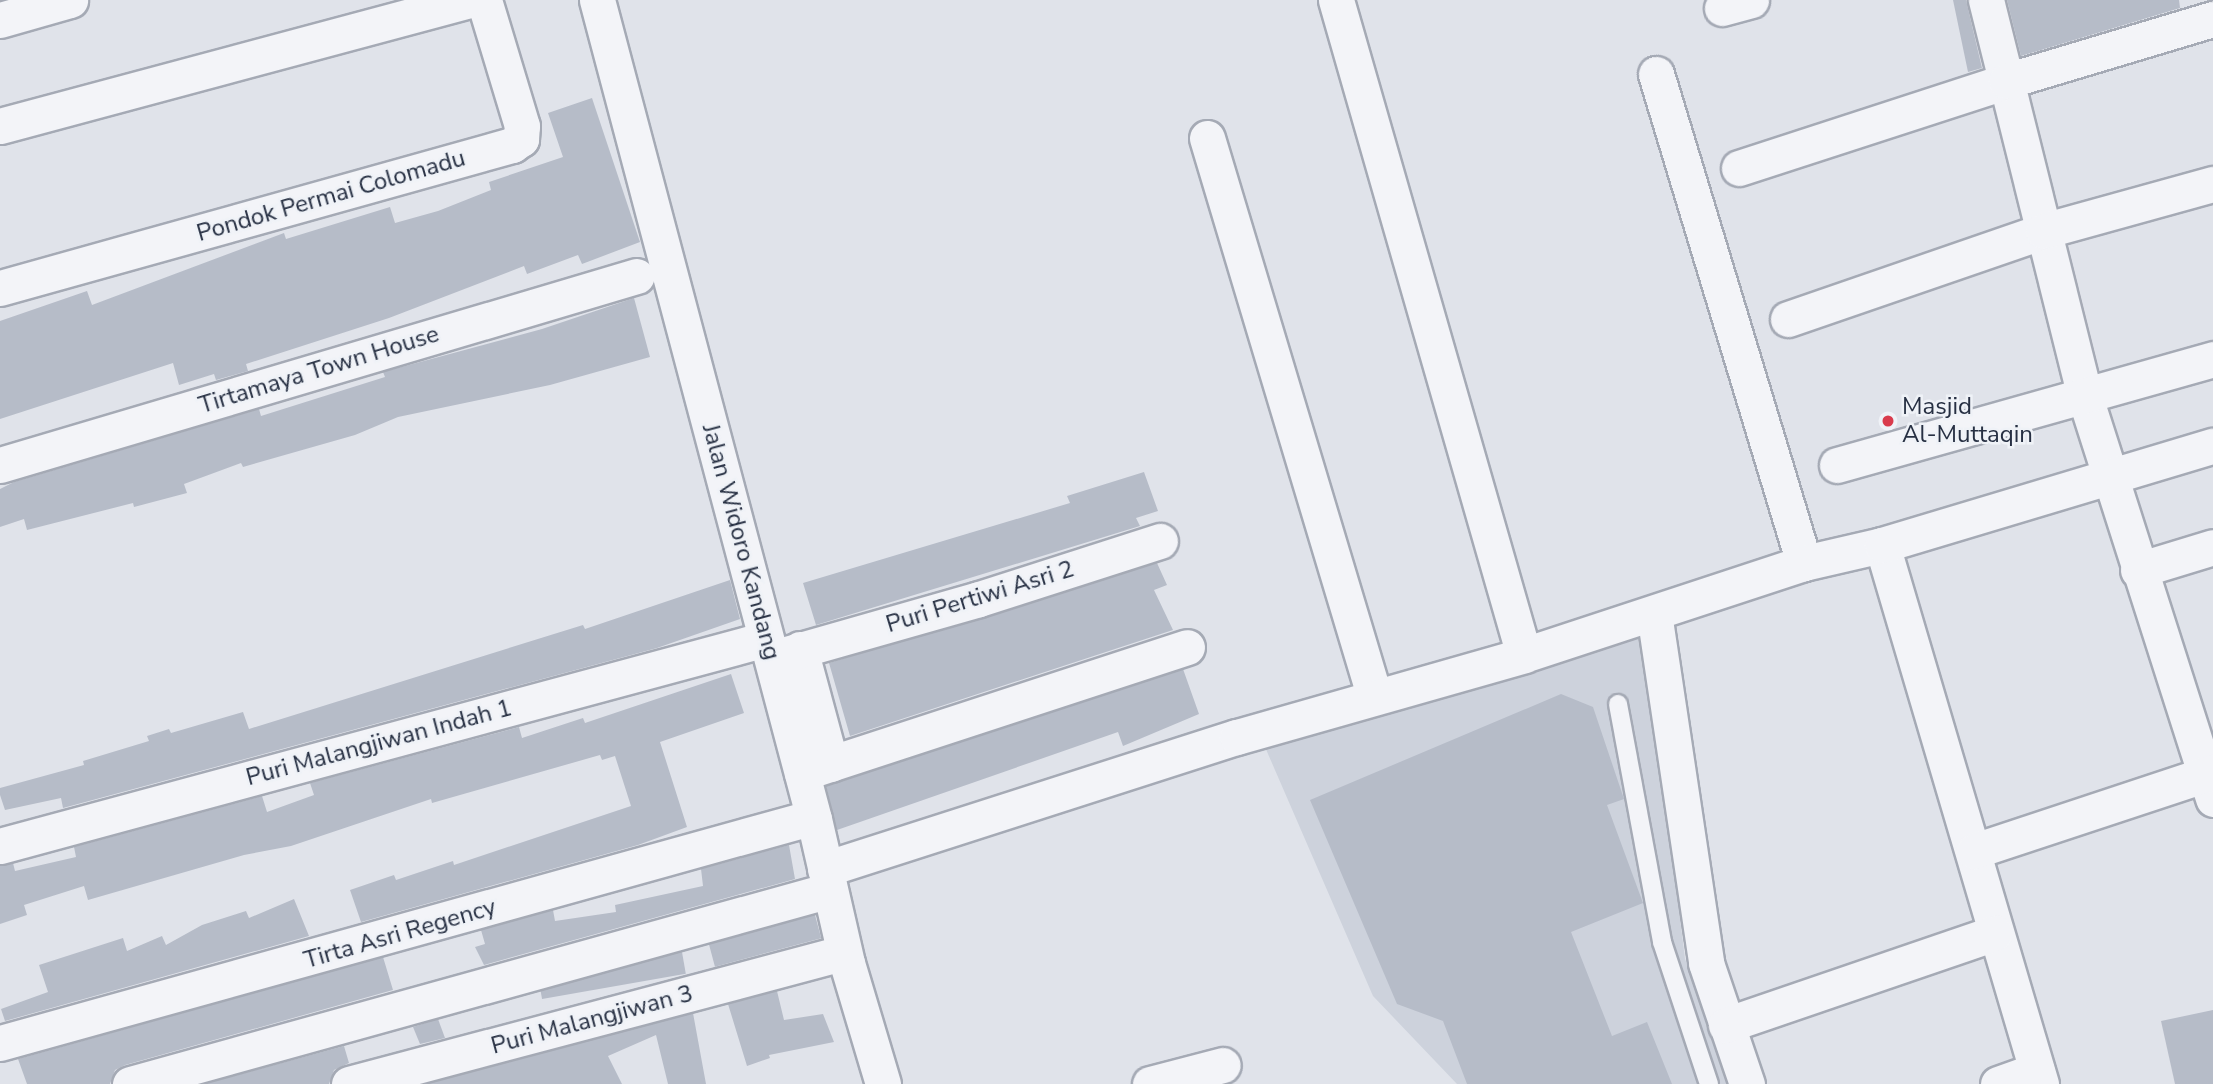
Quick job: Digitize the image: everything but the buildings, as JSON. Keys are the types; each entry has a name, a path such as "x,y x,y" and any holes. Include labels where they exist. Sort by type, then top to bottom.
{"street":[{"path":"0,20 71,0"},
{"path":"0,126 469,0"},
{"name":"Pondok Permai Colomadu","path":"0,288 512,145 521,139 522,126 484,0"},
{"name":"Jalan Widoro Kandang","path":"597,0 777,650 817,768 828,880 883,1084"},
{"path":"1336,0 1524,654"},
{"path":"1974,851 2211,782 2108,480 1986,0"},
{"path":"1739,168 2006,81 2213,19"},
{"path":"1656,74 1804,563"},
{"path":"1207,138 1374,695"},
{"path":"1788,319 2043,231 2213,184"},
{"name":"Tirtamaya Town House","path":"0,465 637,276"},
{"path":"1837,465 2213,359"},
{"path":"130,1084 828,880 1237,737 1374,695 1524,654 1804,563 1882,545 2108,480 2213,446"},
{"name":"Puri Pertiwi Asri 2","path":"777,650 979,600 1160,541"},
{"path":"1882,545 2039,1077 1998,1084"},
{"path":"2138,570 2213,547"},
{"path":"1654,613 1706,964 1747,1084"},
{"path":"817,768 1187,647"},
{"name":"Puri Malangjiwan Indah 1","path":"0,846 777,650"},
{"name":"Tirta Asri Regency","path":"0,1042 799,821"},
{"path":"1726,1025 1995,933"},
{"name":"Puri Malangjiwan 3","path":"349,1084 835,955"},
{"path":"1150,1084 1223,1065"}],"lane":[{"path":"1618,704 1662,942 1709,1084"}],"shaded area":[{"path":"1643,614 1685,959 1732,1084 1457,1084 1373,996 1265,747"}],"place":[{"name":"Masjid Al-Muttaqin","path":"1888,421"}]}
